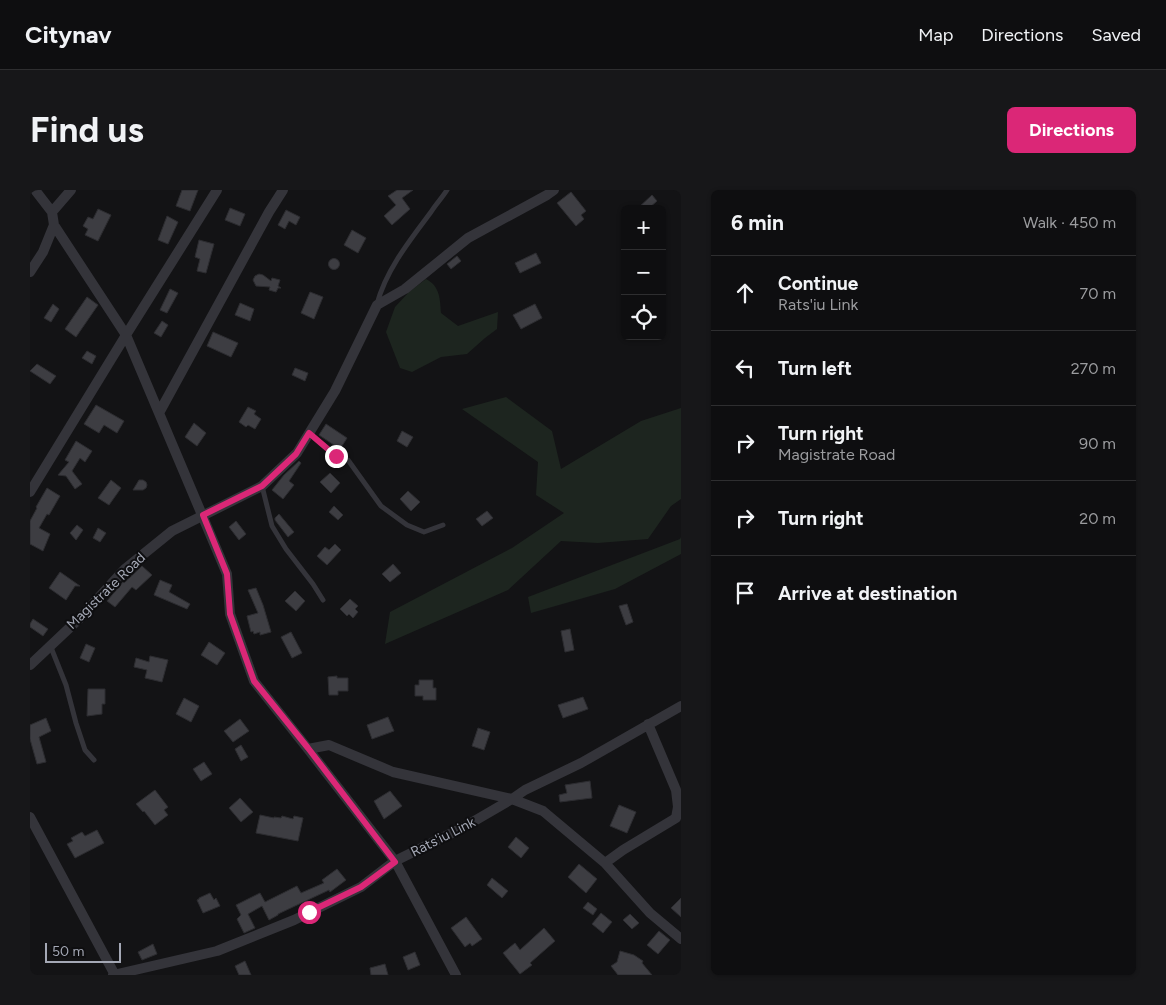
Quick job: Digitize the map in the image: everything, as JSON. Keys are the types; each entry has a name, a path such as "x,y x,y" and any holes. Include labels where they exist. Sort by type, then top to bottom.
{"street":[{"path":"35,190 52,212 54,224 126,335 227,574 230,614 254,681 395,862 456,975"},
{"path":"52,212 71,190"},
{"path":"30,492 217,190"},
{"path":"159,413 269,212 284,190"},
{"path":"377,305 405,289 468,238 554,190"},
{"path":"30,272 43,252 54,224"},
{"name":"Magistrate Road","path":"30,665 81,617 126,570 172,531 262,486 296,454 335,391 377,305"},
{"name":"Rats'iu Link","path":"114,975 217,951 294,920 361,887 395,862 464,827 525,790 581,763 681,706"},
{"path":"605,863 623,850 679,818 676,790 648,724"},
{"path":"308,748 329,746 393,772 512,799 543,811 605,863 650,913 681,939"},
{"path":"30,817 114,975"}],"lane":[{"path":"377,305 380,291 392,268 448,190"},
{"path":"309,433 336,456 348,460 381,506 407,525 424,532 443,525"},
{"path":"262,486 272,526 286,549 314,584 323,600"},
{"path":"50,645 66,685 85,750 94,760"}],"shaded area":[{"path":"426,279 437,289 441,313 458,326 498,312 497,329 467,354 441,357 412,372 400,368 386,332 395,307 409,292"},
{"path":"506,397 552,431 561,469 641,421 681,408 681,499 671,506 648,539 598,543 561,541 508,590 385,644 390,612 512,548 564,513 536,495 538,462 462,409"},
{"path":"681,537 681,554 615,589 531,613 528,597"}],"building":[{"path":"182,190 198,190 190,211 176,206"},
{"path":"397,190 413,190 402,198 410,209 392,225 384,216 396,205 388,196"},
{"path":"571,192 586,211 581,215 584,219 576,226 557,203"},
{"path":"652,195 657,201 652,205 641,205"},
{"path":"230,208 245,214 240,226 225,220"},
{"path":"98,209 111,215 98,241 85,235 88,229 83,226 88,217 93,219"},
{"path":"286,210 300,217 296,225 289,221 285,229 278,225"},
{"path":"167,216 178,222 168,244 158,240"},
{"path":"352,230 366,238 358,253 344,245"},
{"path":"199,240 214,244 206,273 197,271 200,259 195,257"},
{"path":"536,253 541,263 520,273 515,263"},
{"path":"457,256 461,261 451,269 447,264"},
{"path":"334,258 340,264 334,270 328,264"},
{"path":"259,274 271,281 272,278 280,280 278,286 281,288 278,288 276,292 269,290 270,287 256,286 253,280"},
{"path":"170,289 178,293 167,313 160,310"},
{"path":"310,292 323,297 314,319 301,313"},
{"path":"87,297 98,305 76,337 65,329"},
{"path":"240,303 254,309 250,321 235,315"},
{"path":"53,304 59,309 51,322 44,318"},
{"path":"535,304 542,318 521,329 513,315"},
{"path":"162,321 168,325 161,337 154,333"},
{"path":"213,332 238,343 231,357 207,346"},
{"path":"87,351 96,356 92,364 82,358"},
{"path":"37,364 56,376 50,384 30,371"},
{"path":"295,368 308,373 305,381 292,375"},
{"path":"96,405 124,421 117,433 104,425 99,433 84,424"},
{"path":"248,407 256,411 254,414 261,419 255,429 248,425 246,427 239,422"},
{"path":"194,423 206,433 197,446 185,437"},
{"path":"326,424 347,438 340,449 319,435"},
{"path":"402,431 413,437 407,447 397,441"},
{"path":"76,441 92,451 85,462 80,458 72,471 82,484 75,489 66,476 58,475 69,462 65,460"},
{"path":"299,461 301,463 289,481 294,485 283,499 272,490"},
{"path":"330,473 340,483 331,493 320,482"},
{"path":"111,480 121,488 109,505 98,498"},
{"path":"139,480 146,482 146,488 143,490 133,490"},
{"path":"47,488 60,496 39,528 50,534 43,551 30,544 30,521"},
{"path":"408,491 420,502 411,511 400,499"},
{"path":"334,506 343,515 338,520 329,512"},
{"path":"487,511 493,518 482,526 476,519"},
{"path":"279,514 294,532 288,537 275,520"},
{"path":"236,521 246,534 239,540 229,527"},
{"path":"77,525 83,530 76,540 70,533"},
{"path":"98,528 106,533 100,542 93,538"},
{"path":"335,544 341,550 327,565 317,556 325,547 329,550"},
{"path":"393,564 401,573 390,582 382,574"},
{"path":"142,566 152,575 136,590 132,587 115,607 107,601 123,582"},
{"path":"60,572 80,586 75,586 66,600 49,588"},
{"path":"160,580 172,585 169,592 190,604 187,609 154,595"},
{"path":"256,588 271,632 260,635 260,632 254,634 253,631 251,632 247,616 258,613 248,590"},
{"path":"295,591 305,601 296,611 285,601"},
{"path":"350,599 358,606 355,609 358,612 353,618 349,614 347,616 340,609"},
{"path":"627,604 633,622 626,625 619,606"},
{"path":"33,619 48,629 43,636 30,627"},
{"path":"570,629 574,650 565,652 561,631"},
{"path":"291,632 302,653 292,658 281,637"},
{"path":"209,642 225,653 217,665 201,655"},
{"path":"86,644 95,648 89,662 80,658"},
{"path":"150,656 168,660 162,682 145,678 147,670 134,667 136,658 149,662"},
{"path":"337,676 337,678 348,678 348,691 338,691 338,695 329,695 328,677"},
{"path":"419,680 433,680 433,688 436,688 436,700 423,700 423,696 415,696 415,685 419,685"},
{"path":"88,689 105,689 105,704 102,704 102,714 87,716"},
{"path":"583,697 588,709 563,718 558,705"},
{"path":"184,698 199,706 191,722 176,714"},
{"path":"388,717 394,731 372,739 367,725"},
{"path":"46,718 51,731 39,737 46,762 37,764 30,739 30,725"},
{"path":"240,719 249,731 233,742 224,731"},
{"path":"478,728 490,732 484,750 472,746"},
{"path":"241,745 248,757 241,761 235,749"},
{"path":"204,762 212,774 201,781 193,769"},
{"path":"590,781 592,798 560,802 559,795 567,793 565,785"},
{"path":"155,790 168,807 164,810 168,815 155,825 136,804"},
{"path":"390,791 402,806 384,819 374,801"},
{"path":"240,798 253,812 241,822 229,808"},
{"path":"619,805 636,812 627,833 610,826"},
{"path":"260,815 274,818 281,818 282,816 293,819 294,816 303,818 298,841 256,833"},
{"path":"97,830 104,843 75,858 67,844 73,841 71,838 82,832 85,836"},
{"path":"516,837 529,848 521,858 508,847"},
{"path":"579,864 597,879 586,893 568,877"},
{"path":"337,869 346,880 330,892 329,890 269,920 262,906 248,914 255,928 244,933 237,919 241,915 236,905 260,893 265,902 297,886 301,893 324,883 322,880"},
{"path":"492,878 508,891 502,898 487,885"},
{"path":"210,893 214,900 216,898 220,906 203,913 197,900"},
{"path":"681,898 681,917 671,908"},
{"path":"588,902 597,909 593,915 583,908"},
{"path":"601,913 612,922 603,933 592,924"},
{"path":"630,914 639,923 632,929 623,920"},
{"path":"466,917 482,939 472,946 470,943 465,947 451,928"},
{"path":"544,928 555,941 530,963 532,965 520,974 503,953 515,943 520,950"},
{"path":"659,931 670,940 658,954 647,945"},
{"path":"153,944 157,954 142,960 138,952"},
{"path":"620,951 634,955 643,961 642,963 652,975 618,975 611,966 617,962"},
{"path":"415,952 420,965 408,970 403,957"},
{"path":"245,961 251,975 239,975 235,966"},
{"path":"385,964 388,975 371,975 370,968"}],"route":[{"path":"309,912 361,887 395,862 254,681 230,614 227,574 203,515 262,486 296,454 309,433 336,456"}]}
